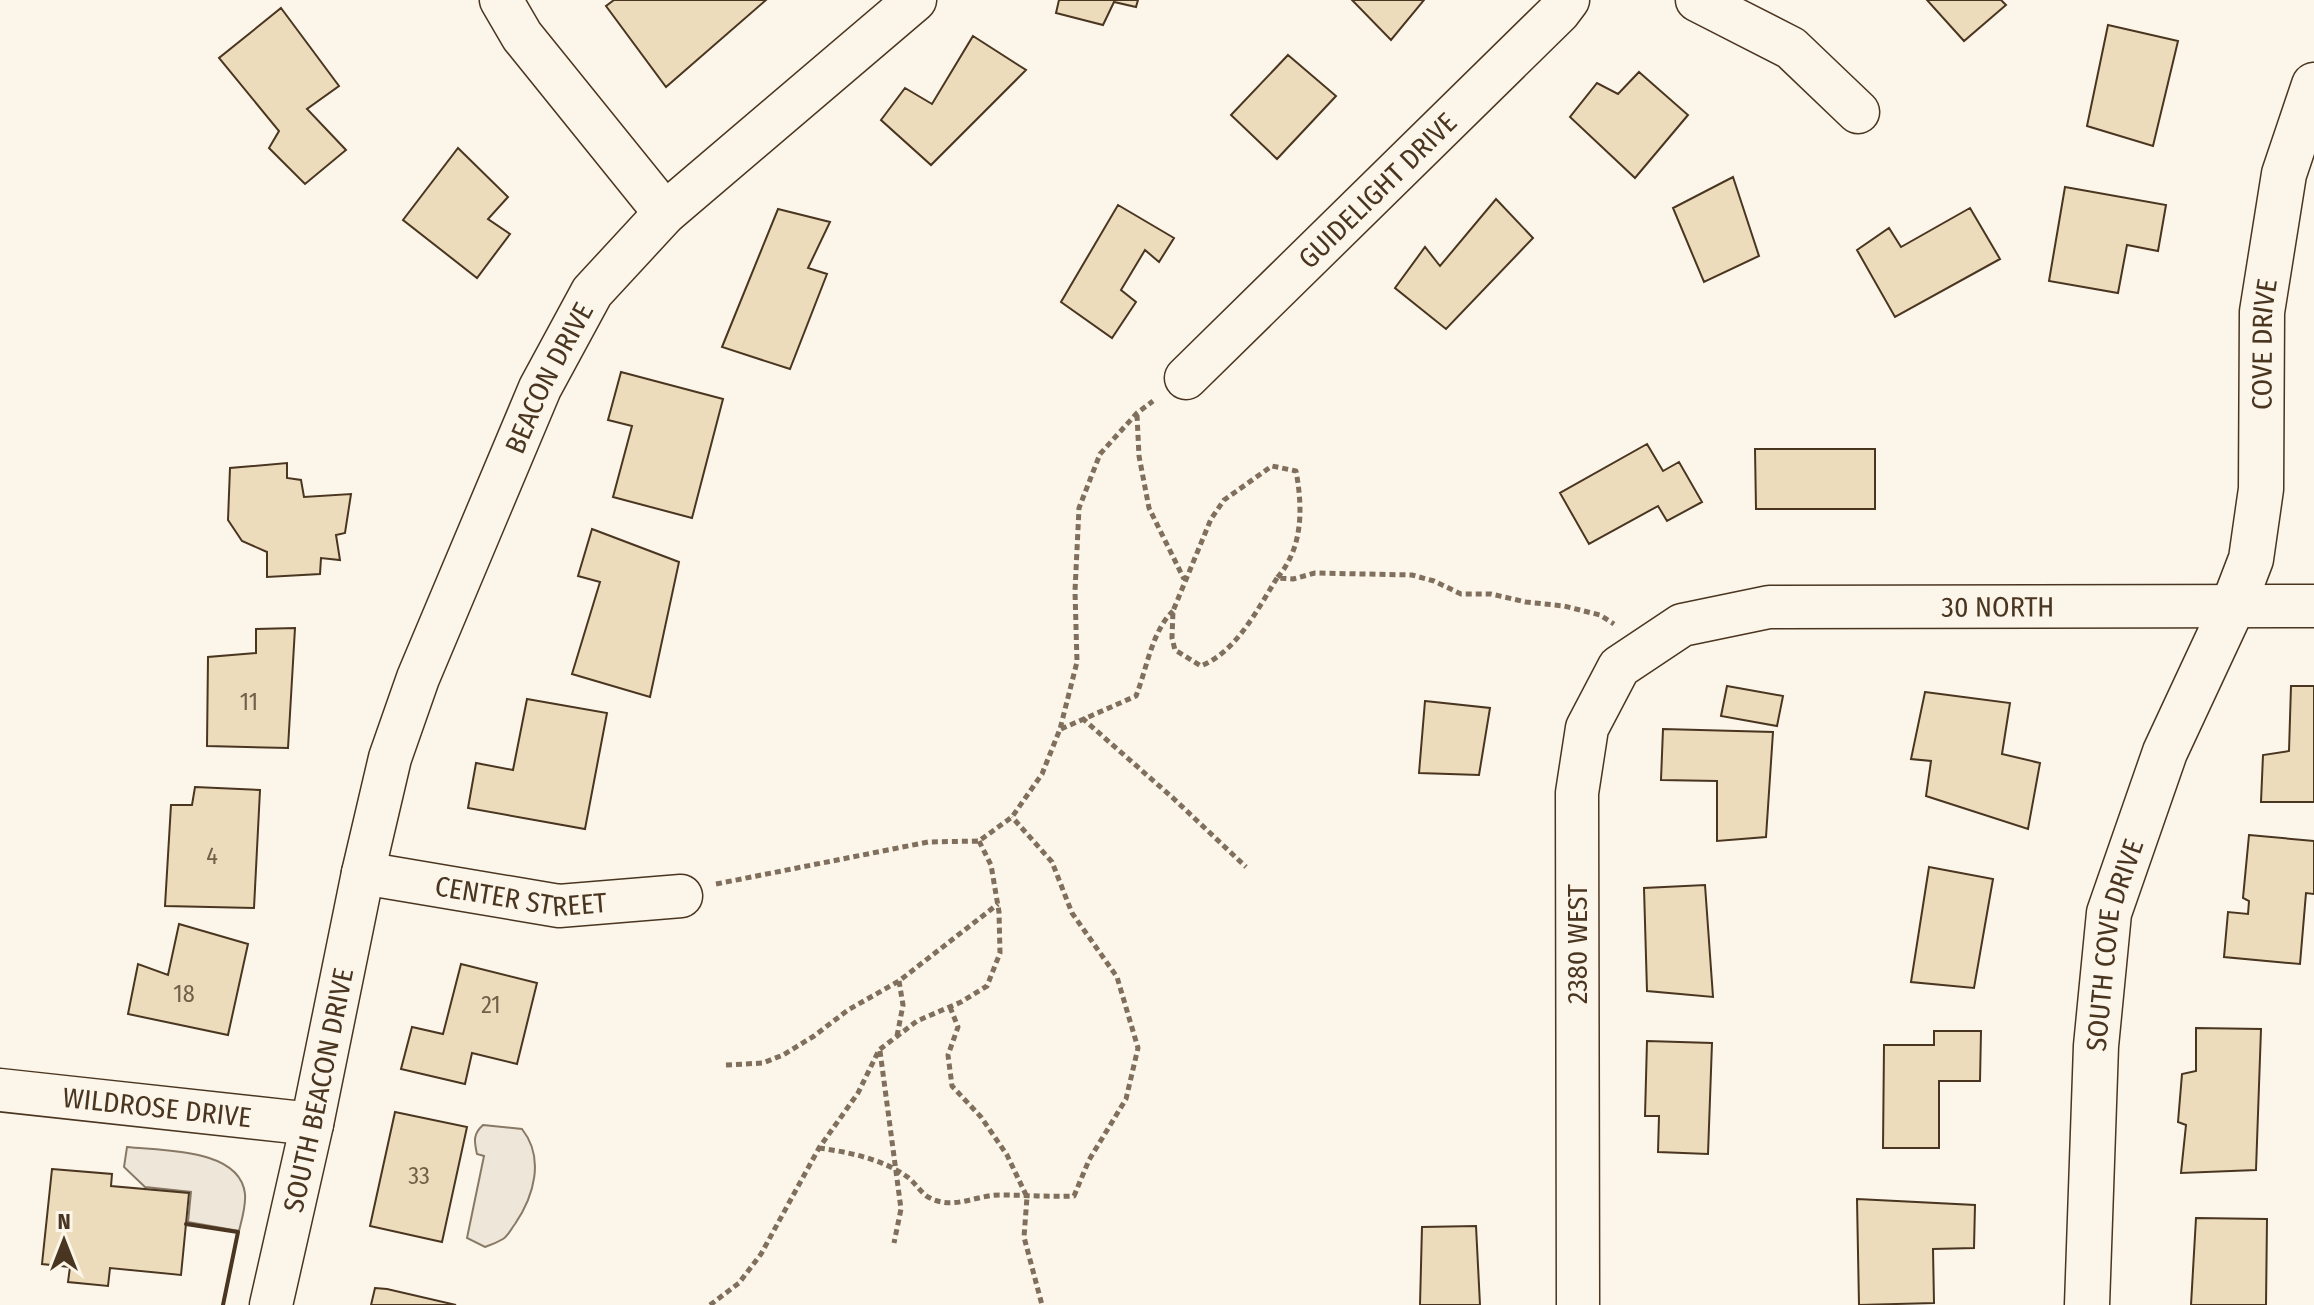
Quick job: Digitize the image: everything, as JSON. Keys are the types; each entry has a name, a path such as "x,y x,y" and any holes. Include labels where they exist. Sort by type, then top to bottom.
{"main road":[{"name":"COVE DRIVE","path":"2233,606 2251,559 2261,489 2262,312 2284,174 2314,85"},
{"name":"SOUTH COVE DRIVE","path":"2087,1305 2096,1046 2109,913 2165,752 2233,606"}],"street":[{"path":"501,0 522,36 665,213"},
{"name":"BEACON DRIVE","path":"363,873 390,758 418,678 540,388 592,292 665,213 915,0"},
{"name":"GUIDELIGHT DRIVE","path":"1186,378 1568,0"},
{"path":"1697,0 1791,48 1858,112"},
{"name":"30 NORTH","path":"1665,636 1769,607 2314,606"},
{"name":"2380 WEST","path":"1578,1305 1577,793 1587,728 1619,667 1665,636"},
{"name":"CENTER STREET","path":"363,873 559,906 681,896"},
{"name":"SOUTH BEACON DRIVE","path":"271,1305 363,873"},
{"name":"WILDROSE DRIVE","path":"0,1090 312,1124"}],"path":[{"path":"681,896 717,883 876,851 928,842 979,841 1012,817 1042,774 1060,729 1077,662 1075,591 1079,508 1100,454 1137,413 1186,378"},
{"path":"1137,413 1139,456 1149,508 1185,580"},
{"path":"1272,466 1296,471 1301,495 1296,544 1288,565 1277,578 1230,647 1216,659 1201,666 1175,650 1173,611 1211,519 1224,500 1272,466"},
{"path":"1277,578 1293,579 1315,573 1412,575 1461,594 1491,594 1564,606 1665,636"},
{"path":"1060,729 1136,696 1156,637 1173,611"},
{"path":"1082,718 1246,867"},
{"path":"819,1148 846,1152 895,1170 929,1197 956,1204 997,1195 1074,1196 1089,1160 1126,1099 1138,1048 1117,977 1072,913 1052,862 1012,817"},
{"path":"710,1305 739,1283 761,1254 819,1148 858,1093 879,1050 917,1021 987,986 1000,953 998,904 991,865 979,841"},
{"path":"726,1065 763,1063 783,1055 848,1010 899,981 998,904"},
{"path":"897,1037 903,1005 899,981"},
{"path":"950,1007 958,1027 948,1055 952,1086 981,1117 1007,1155 1027,1197 1024,1237 1042,1305"},
{"path":"879,1050 901,1209 894,1243"}],"shaded area":[{"path":"483,1125 522,1129 529,1140 535,1164 532,1189 522,1213 505,1238 485,1247 467,1238 484,1156 477,1154 475,1138"},
{"path":"127,1147 197,1155 229,1168 240,1179 245,1194 239,1231 188,1222 191,1192 145,1187 124,1167"}],"building":[{"path":"614,0 766,0 666,87 606,6"},
{"path":"1059,0 1138,0 1136,7 1114,2 1103,25 1056,13"},
{"path":"1352,0 1424,0 1391,40"},
{"path":"1927,0 2001,0 2006,5 1964,41"},
{"path":"281,8 339,86 307,109 346,150 305,184 269,148 279,131 219,58"},
{"path":"2108,25 2178,41 2153,146 2087,126"},
{"path":"973,36 1026,70 931,165 881,120 905,88 932,104"},
{"path":"1288,55 1336,96 1277,159 1231,115"},
{"path":"1639,72 1688,115 1635,178 1570,117 1597,83 1618,94"},
{"path":"458,148 508,197 488,219 510,234 477,278 403,220"},
{"path":"1733,177 1759,256 1704,282 1673,208"},
{"path":"2065,187 2166,205 2158,251 2127,245 2118,293 2049,281"},
{"path":"1496,199 1533,238 1446,329 1395,288 1425,247 1440,266"},
{"path":"1118,205 1174,238 1159,262 1145,250 1121,290 1136,302 1112,338 1061,302"},
{"path":"1970,208 2000,259 1895,317 1857,250 1889,228 1901,247"},
{"path":"778,209 830,222 808,268 827,274 790,369 722,347"},
{"path":"621,372 723,399 692,518 613,497 632,426 608,420"},
{"path":"1647,444 1663,471 1679,462 1702,502 1667,521 1658,506 1589,544 1560,493"},
{"path":"1755,449 1875,449 1875,509 1756,509"},
{"path":"287,463 287,478 301,480 304,497 351,494 345,533 336,535 340,560 321,558 320,574 267,577 267,552 242,541 228,520 230,468"},
{"path":"592,529 679,562 650,697 572,674 600,582 578,576"},
{"path":"295,628 288,748 207,746 208,657 256,653 256,629"},
{"path":"1727,686 1783,696 1777,726 1721,716"},
{"path":"2291,686 2314,686 2314,802 2261,802 2263,755 2289,751"},
{"path":"1925,692 2010,703 2002,754 2040,763 2028,829 1926,796 1931,761 1911,759"},
{"path":"527,699 607,713 585,829 468,808 476,763 513,770"},
{"path":"1425,701 1490,708 1479,775 1419,773"},
{"path":"1663,729 1773,732 1766,837 1717,841 1717,781 1661,780"},
{"path":"195,787 260,790 254,908 165,906 171,805 192,805"},
{"path":"2249,835 2314,841 2314,894 2306,893 2300,964 2224,957 2228,912 2248,914 2249,901 2243,898"},
{"path":"1929,867 1993,879 1974,988 1911,982"},
{"path":"1705,885 1713,997 1647,991 1644,888"},
{"path":"179,924 248,944 228,1035 128,1014 138,964 168,975"},
{"path":"461,964 537,983 517,1064 472,1053 465,1084 401,1069 412,1027 443,1034"},
{"path":"2196,1028 2261,1029 2256,1170 2181,1173 2186,1125 2178,1122 2182,1074 2196,1071"},
{"path":"1934,1031 1981,1031 1980,1081 1939,1081 1939,1148 1883,1148 1884,1045 1934,1045"},
{"path":"1647,1041 1712,1043 1708,1154 1658,1152 1659,1116 1645,1116"},
{"path":"395,1112 467,1127 442,1242 370,1226"},
{"path":"52,1169 112,1174 111,1186 189,1193 181,1275 110,1268 108,1286 68,1282 70,1267 42,1264"},
{"path":"1857,1199 1975,1205 1974,1248 1933,1249 1934,1303 1859,1305"},
{"path":"2196,1218 2267,1219 2266,1305 2191,1305"},
{"path":"1476,1226 1480,1305 1420,1305 1422,1227"},
{"path":"375,1288 387,1289 456,1305 371,1305"}],"wall":[{"path":"186,1224 238,1232 223,1305"}]}
